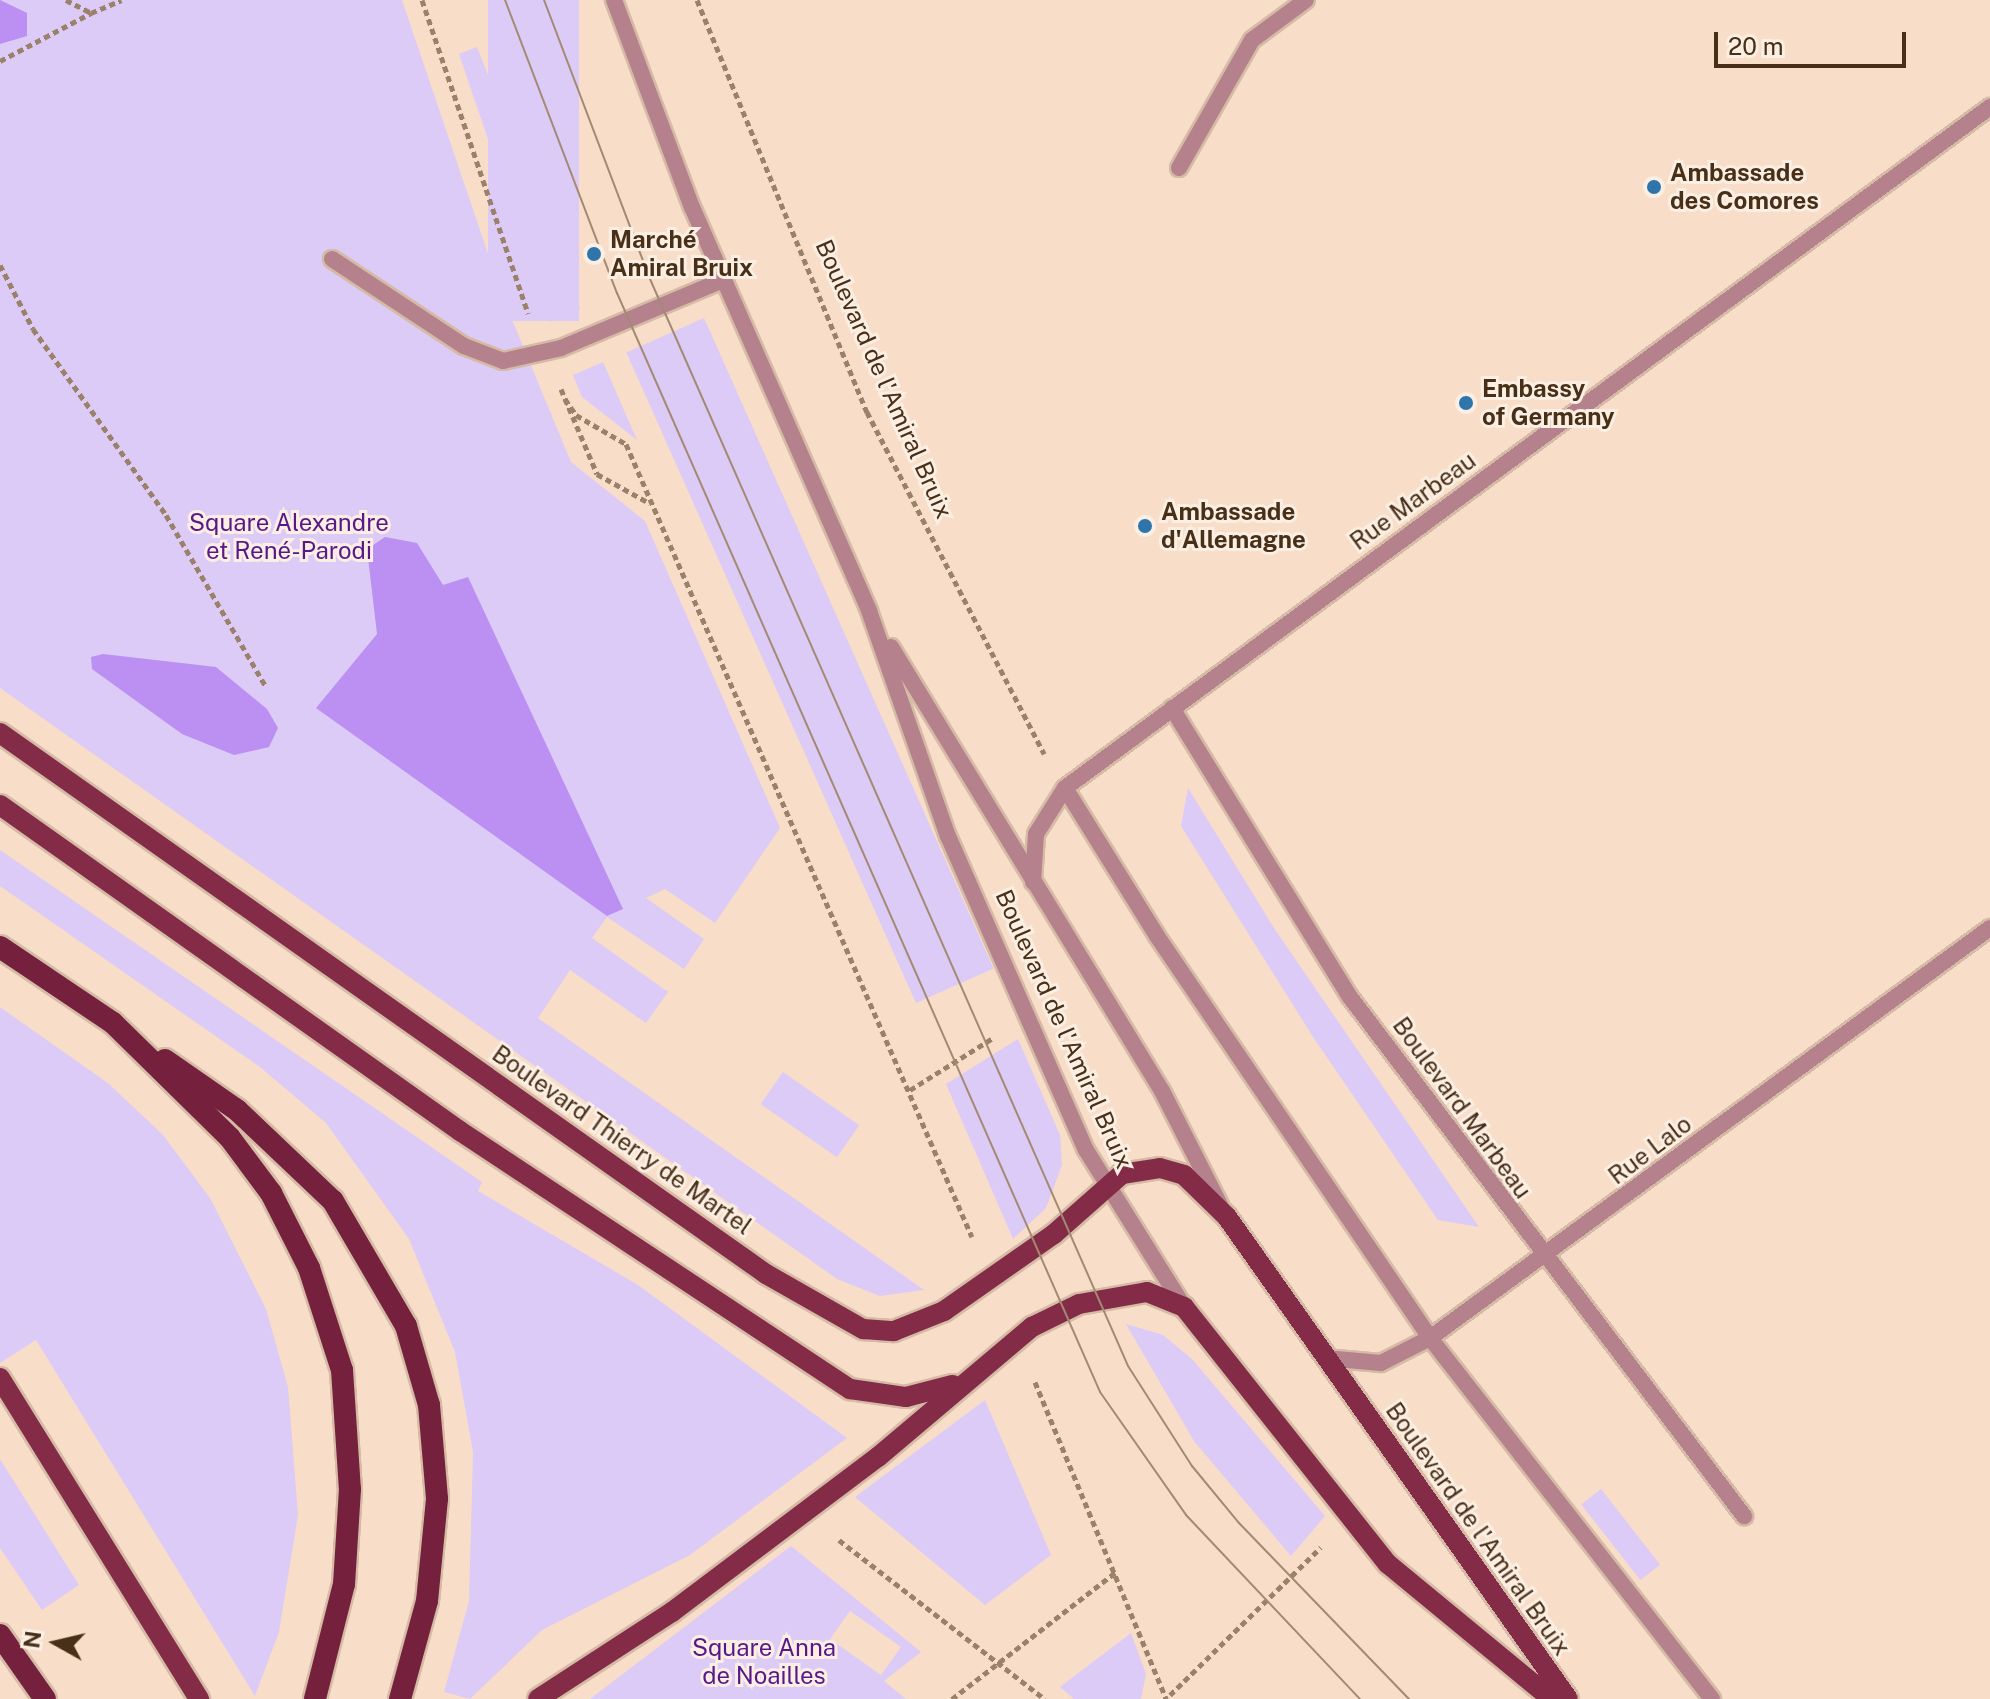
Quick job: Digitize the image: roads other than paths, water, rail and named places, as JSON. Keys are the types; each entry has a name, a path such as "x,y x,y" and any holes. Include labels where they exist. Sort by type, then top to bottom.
{"highway":[{"path":"0,947 237,1110 333,1201 406,1326 429,1405 437,1499 427,1601 400,1699"},
{"path":"113,1023 230,1138 271,1193 309,1268 334,1343 350,1489 344,1584 315,1699"},
{"path":"0,1635 45,1699"}],"main road":[{"name":"Boulevard Thierry de Martel","path":"0,733 834,1317 863,1329 921,1325 1054,1234 1105,1184 1140,1169 1184,1175 1227,1217"},
{"path":"0,805 460,1131 850,1389 906,1397 964,1380"},
{"name":"Boulevard de l'Amiral Bruix","path":"1227,1217 1322,1357 1568,1699"},
{"path":"538,1699 684,1604 878,1457 964,1380 1032,1327 1079,1304 1147,1292 1184,1307"},
{"name":"Boulevard de l'Amiral Bruix","path":"1184,1307 1388,1564 1552,1699"},
{"path":"0,1378 199,1699"}],"street":[{"name":"Boulevard de l'Amiral Bruix","path":"614,0 723,280 869,611 948,836 1105,1184 1184,1307"},
{"path":"1179,168 1252,40 1306,0"},
{"name":"Rue Marbeau","path":"1033,883 1036,834 1065,788 1990,107"},
{"path":"332,259 464,346 503,361 545,354 723,280"},
{"name":"Boulevard de l'Amiral Bruix","path":"869,611 1162,1091 1227,1217"},
{"name":"Boulevard Marbeau","path":"1172,708 1350,997 1544,1260 1744,1516"},
{"path":"1065,788 1165,949 1430,1338 1712,1699"},
{"name":"Rue Lalo","path":"1322,1357 1381,1363 1430,1338 1544,1260 1990,928"}],"tram line":[{"path":"505,0 617,293 1100,1392 1186,1515 1360,1699"},
{"path":"544,0 650,279 1128,1366 1192,1466 1239,1523 1409,1699"}],"place":[{"name":"Ambassade des Comores","path":"1654,187"},
{"name":"Marché Amiral Bruix","path":"594,254"},
{"name":"Embassy of Germany","path":"1466,403"},
{"name":"Ambassade d'Allemagne","path":"1145,526"}],"park label":[{"name":"Square Alexandre et René-Parodi","path":"289,537"},
{"name":"Square Anna de Noailles","path":"764,1662"}]}
